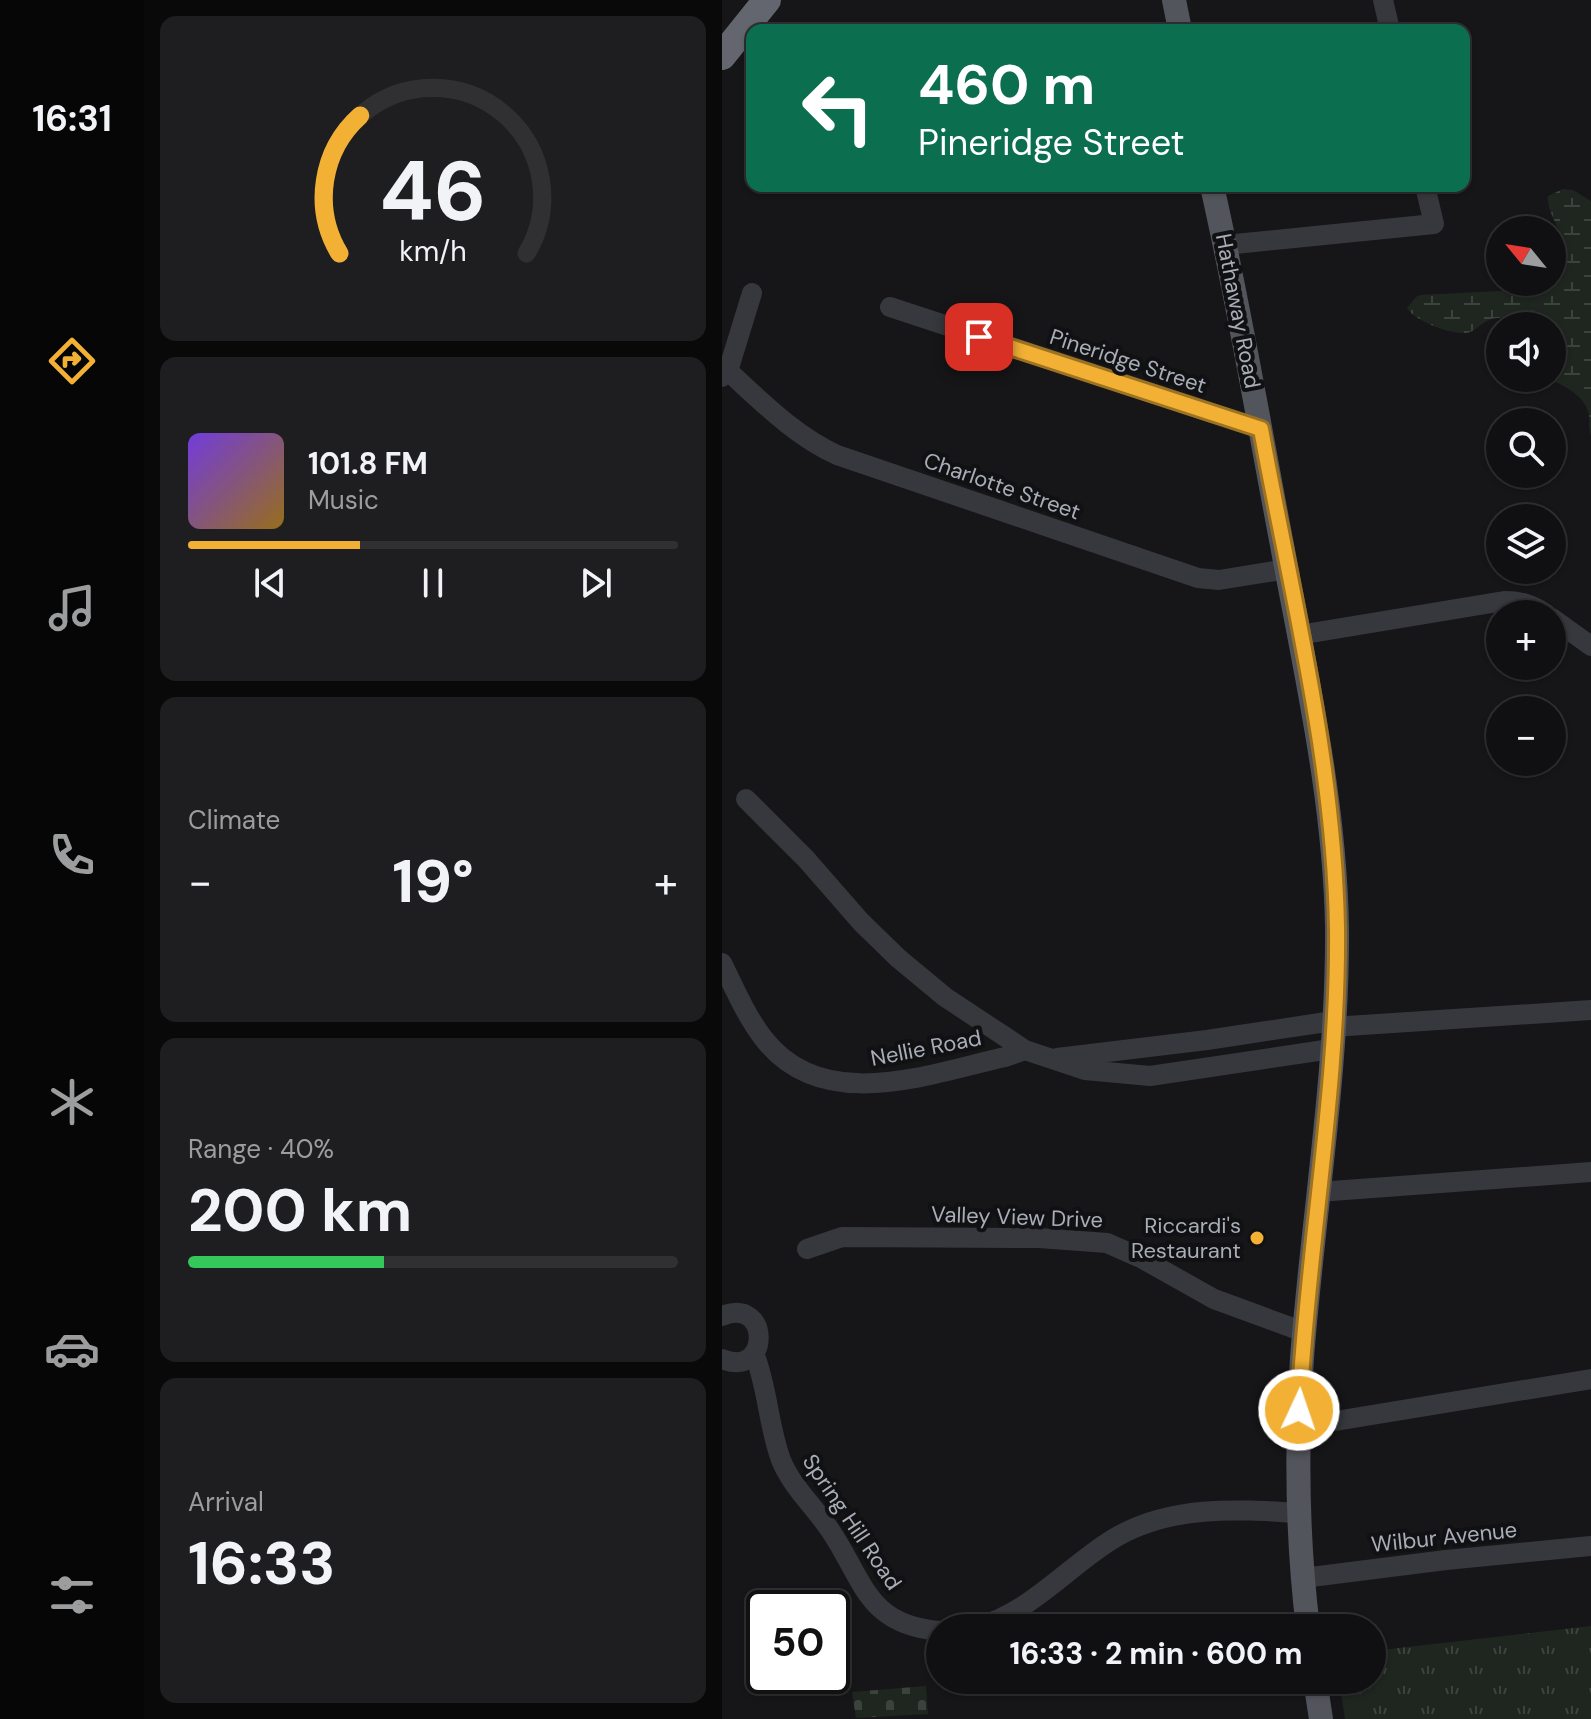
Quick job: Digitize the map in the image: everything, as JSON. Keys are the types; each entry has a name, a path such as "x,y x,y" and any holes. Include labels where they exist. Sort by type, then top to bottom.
{"highway":[{"path":"748,24 767,0"},
{"path":"722,56 746,26"}],"main road":[{"path":"1174,0 1179,24"},
{"name":"Hathaway Road","path":"1213,192 1319,743 1333,863 1337,926 1332,1033 1304,1332 1299,1427 1298,1513 1307,1614"},
{"path":"1317,1694 1321,1719"}],"street":[{"path":"1383,0 1389,24"},
{"path":"1225,245 1434,224 1426,192"},
{"path":"725,374 752,293"},
{"name":"Pineridge Street","path":"890,307 1261,429"},
{"name":"Charlotte Street","path":"725,374 788,426 837,455 1198,578 1219,580 1287,569"},
{"path":"1299,635 1486,604"},
{"path":"1566,628 1591,646"},
{"path":"746,799 898,958 945,997 1025,1050 1085,1070 1150,1076 1332,1033"},
{"name":"Nellie Road","path":"722,963 765,1040 782,1057 818,1079 842,1084 873,1084 1005,1057 1025,1050"},
{"path":"1049,1059 1207,1040 1332,1033 1591,1010"},
{"path":"1318,1192 1591,1172"},
{"name":"Valley View Drive","path":"807,1249 842,1237 1039,1238 1107,1243 1141,1258 1214,1299 1304,1332"},
{"name":"Spring Hill Road","path":"722,1316 743,1314 754,1322 760,1334 754,1353 765,1384 782,1463 798,1490 830,1531 863,1590 894,1618 926,1629"},
{"path":"722,1359 738,1363 754,1353"},
{"path":"1299,1427 1591,1379"},
{"path":"1007,1614 1112,1540 1148,1523 1208,1511 1298,1513"},
{"name":"Wilbur Avenue","path":"1303,1578 1591,1546"}],"green space":[{"path":"1563,189 1573,190 1591,201 1591,435 1587,408 1566,388 1566,312 1486,312 1486,322 1463,333 1426,323 1407,308 1420,295 1486,292 1486,296 1566,296 1566,216 1553,216 1548,196"},
{"path":"1591,1626 1591,1719 1345,1719 1341,1694 1386,1694 1386,1649"},
{"path":"926,1686 928,1714 856,1718 852,1692"}],"place":[{"name":"Riccardi's Restaurant","path":"1257,1238"}],"route":[{"path":"979,337 1261,429 1319,743 1337,926 1330,1073 1299,1410"}]}
